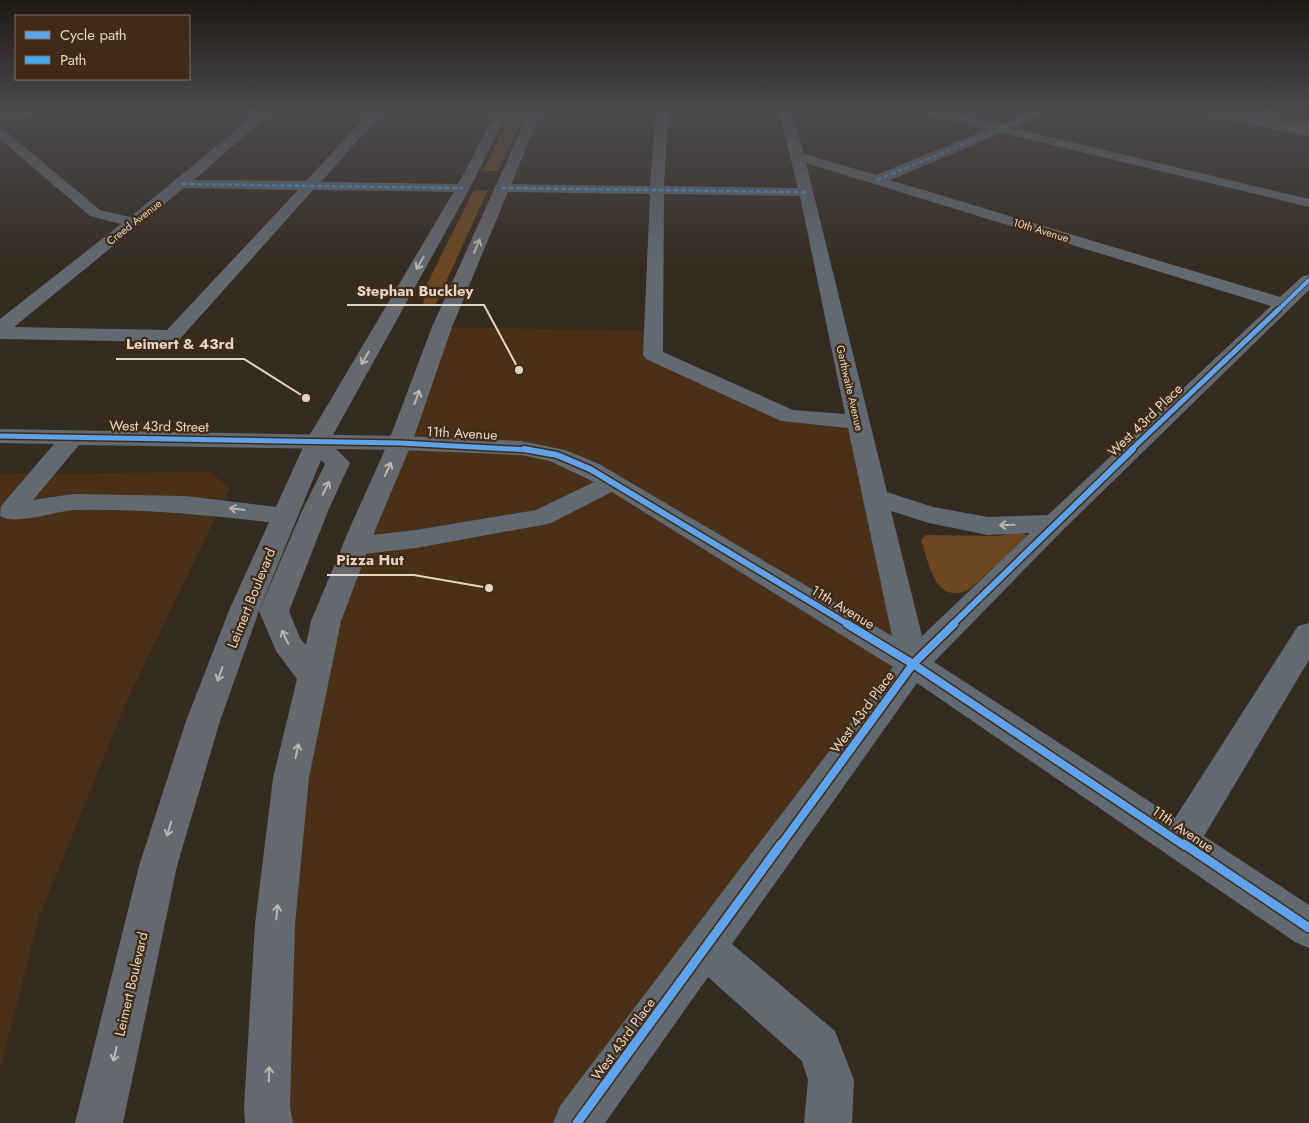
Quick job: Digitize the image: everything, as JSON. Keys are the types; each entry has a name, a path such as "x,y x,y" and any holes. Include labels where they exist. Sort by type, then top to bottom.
{"main road":[{"name":"Leimert Boulevard","path":"99,1123 158,866 203,721 245,608 317,443 475,164"},
{"path":"269,1123 267,1107 275,924 291,778 326,622 400,442 442,328 512,164"},
{"path":"466,182 504,183"},
{"path":"313,677 288,643 274,611 315,511 338,463 317,443"}],"street":[{"path":"37,164 95,213 131,222"},
{"name":"Creed Avenue","path":"0,331 131,222 205,164"},
{"path":"0,331 172,336 330,164"},
{"path":"659,164 653,355 790,416 858,422"},
{"name":"Garthwaite Avenue","path":"800,164 912,664"},
{"name":"10th Avenue","path":"826,164 1283,304"},
{"path":"877,180 915,164"},
{"path":"1149,164 1309,203"},
{"path":"182,184 310,186 466,182"},
{"path":"504,183 657,190 806,192"},
{"name":"West 43rd Place","path":"577,1123 912,664 1055,523 1309,280"},
{"name":"West 43rd Street","path":"0,436 317,443"},
{"path":"3,516 73,437"},
{"name":"11th Avenue","path":"317,443 400,442 521,448 557,455 590,469 912,664 1309,928"},
{"path":"356,546 416,539 542,517 613,482"},
{"path":"874,496 929,515 988,526 1055,523"},
{"path":"3,516 73,502 185,504 285,516"},
{"path":"1180,842 1309,634"},
{"path":"705,947 819,1047 832,1080 828,1123"}],"shaded area":[{"path":"486,164 501,164 498,171 483,171"},
{"path":"474,190 488,190 435,306 423,306 425,288"},
{"path":"442,327 653,331 653,355 789,416 858,422 913,664 577,1123 269,1123 326,621"},
{"path":"210,472 230,488 128,698 39,917 0,1070 0,474"},
{"path":"1020,532 1028,536 970,589 958,593 949,592 935,580 921,540 926,535 998,536"}],"marked path":[{"path":"877,180 915,164"},
{"path":"182,184 463,188"},
{"path":"501,188 806,192"}],"cycle path":[{"path":"577,1123 913,664 1055,523 1309,280"},
{"path":"0,436 400,443 521,448 557,455 590,469 654,506 913,664 1309,928"}],"place":[{"name":"Stephan Buckley","path":"519,370"},
{"name":"Leimert & 43rd","path":"306,398"},
{"name":"Pizza Hut","path":"489,588"}]}
